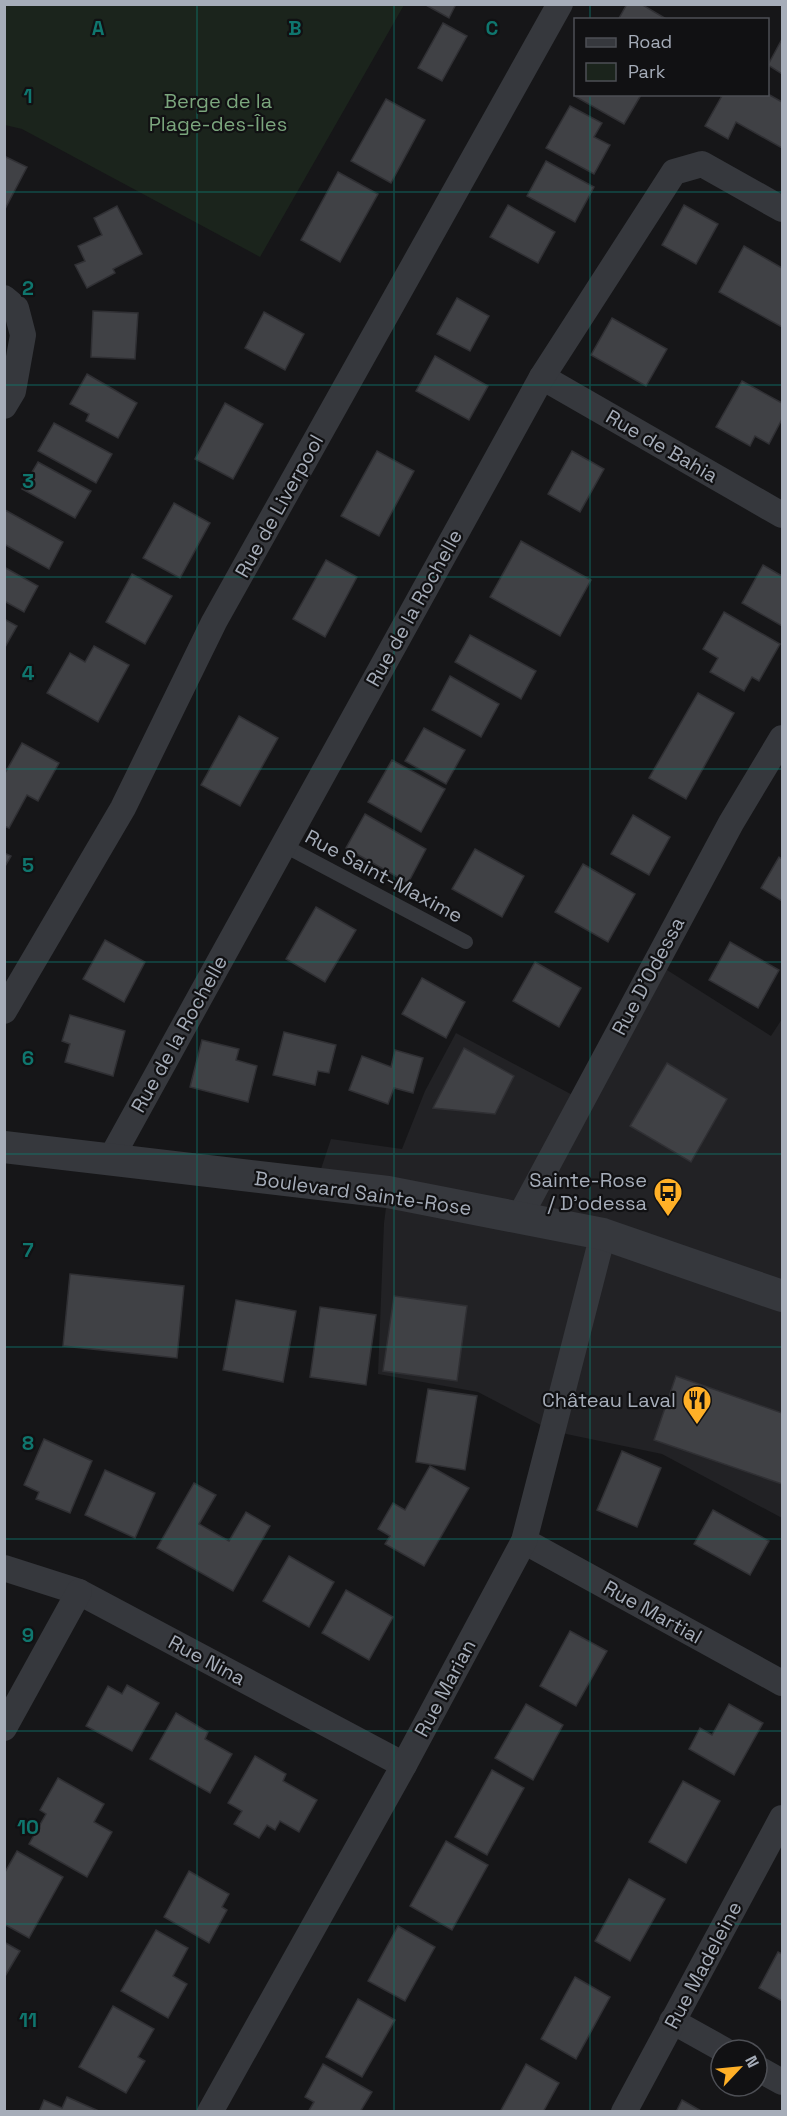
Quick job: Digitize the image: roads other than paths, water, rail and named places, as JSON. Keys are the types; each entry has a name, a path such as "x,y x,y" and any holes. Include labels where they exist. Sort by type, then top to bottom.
{"street":[{"name":"Rue de Liverpool","path":"4,1011 123,808 214,622 560,4"},
{"name":"Rue de la Rochelle","path":"110,1160 542,377 674,172 702,164 783,209"},
{"path":"4,298 16,308 23,335 13,391 4,406"},
{"name":"Rue de Bahia","path":"542,377 783,515"},
{"name":"Rue D'Odessa","path":"519,1218 730,823 783,738"},
{"name":"Boulevard Sainte-Rose","path":"4,1147 388,1192 603,1234 783,1296"},
{"name":"Rue Marian","path":"210,2112 404,1765 524,1541 603,1234"},
{"name":"Rue Martial","path":"524,1541 783,1683"},
{"name":"Rue Nina","path":"4,1568 79,1592 404,1765"},
{"path":"4,1728 79,1592"},
{"name":"Rue Madeleine","path":"624,2112 783,1818"},
{"path":"672,2021 709,2042"},
{"path":"769,2074 783,2082"}],"lane":[{"name":"Rue Saint-Maxime","path":"283,845 466,942"}],"place":[{"name":"Sainte-Rose / D'odessa","path":"668,1218"},
{"name":"Château Laval","path":"697,1426"}],"park label":[{"name":"Berge de la Plage-des-Îles","path":"218,112"}]}
